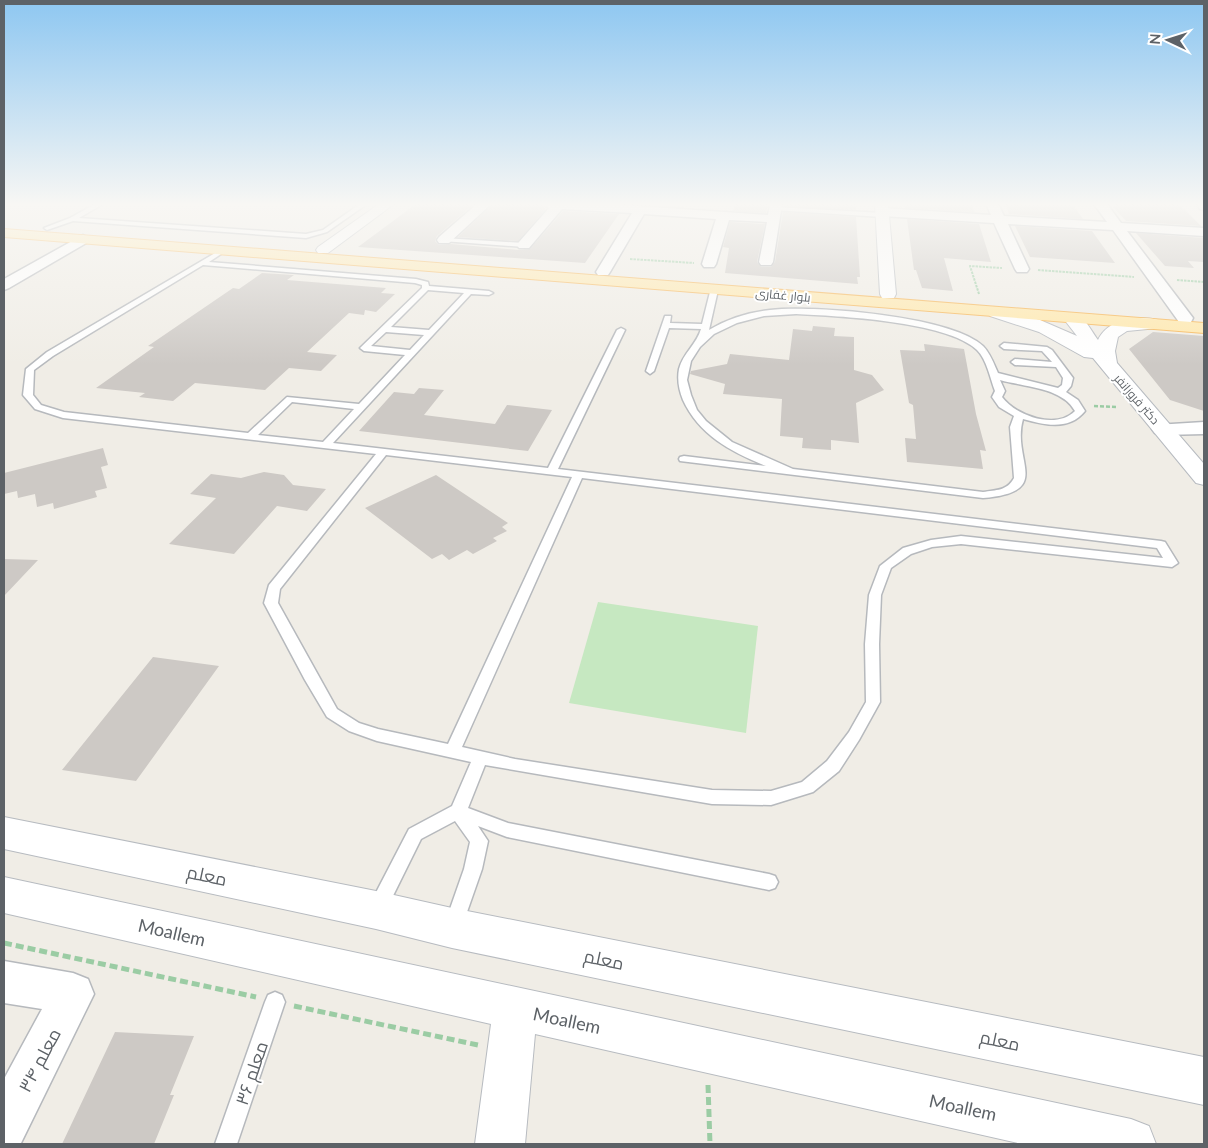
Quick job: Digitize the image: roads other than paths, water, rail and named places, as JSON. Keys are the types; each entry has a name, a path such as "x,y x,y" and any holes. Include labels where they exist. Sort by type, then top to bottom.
{"main road":[{"name":"بلوار غفاری","path":"315,258 714,290 1204,319"},
{"name":"بلوار غفاری","path":"422,258 888,294 1072,318 1204,328"}],"street":[{"path":"4,285 52,258"},
{"path":"610,272 618,258"},
{"path":"610,272 624,258"},
{"path":"709,264 711,258"},
{"path":"766,262 767,258"},
{"path":"885,258 888,294"},
{"path":"1017,258 1022,269"},
{"path":"1141,258 1184,318"},
{"path":"989,307 1049,328 1073,341 1107,364"},
{"name":"دکتر فروزانفر","path":"1072,318 1107,364 1204,478"},
{"path":"1107,364 1104,347 1106,337 1129,324 1152,324"},
{"path":"1162,429 1204,428"},
{"name":"معلم","path":"4,833 376,910 452,928 1204,1081"},
{"name":"Moallem","path":"4,895 1131,1144"},
{"name":"معلم ۳۴","path":"4,982 73,994 4,1126"},
{"path":"500,1144 515,1008"}],"lane":[{"path":"210,258 50,354 30,369 28,395 38,407 63,415 579,474 1161,545 1172,563 961,540 931,544 908,551 886,566 875,595 872,644 874,702 833,766 807,787 771,798 712,797 480,758 377,736 354,728 332,713 271,603 274,588 383,452"},
{"path":"202,263 416,281 425,284 426,288"},
{"path":"412,353 364,348 426,288 489,293"},
{"path":"714,290 703,338 684,365 681,377 689,406 713,434 760,460 789,471"},
{"path":"326,445 470,291"},
{"path":"703,338 728,323 768,312 894,320 932,328 967,340 978,347 986,357 1000,391"},
{"path":"650,371 667,321 705,328"},
{"path":"384,329 430,334"},
{"path":"552,471 621,330"},
{"path":"1004,346 1044,349 1049,352 1068,378 1066,386 1060,392"},
{"path":"1015,362 1058,365"},
{"path":"993,374 1006,380 1060,392 1074,400 1079,405 1080,411 1077,416 1060,421 1032,419 1018,415 1000,403 997,397 1000,391 1006,387 1028,385"},
{"path":"251,436 290,399 361,407"},
{"path":"684,459 789,471 838,473 983,495 1001,496 1012,492 1018,480 1021,466 1014,424 1018,415"},
{"path":"452,752 579,474"},
{"path":"376,910 415,834 458,811 480,758"},
{"path":"458,811 507,830 769,882"},
{"path":"452,928 473,869 479,842 458,811"},
{"name":"معلم ۳۶","path":"226,1144 275,1002"}]}
